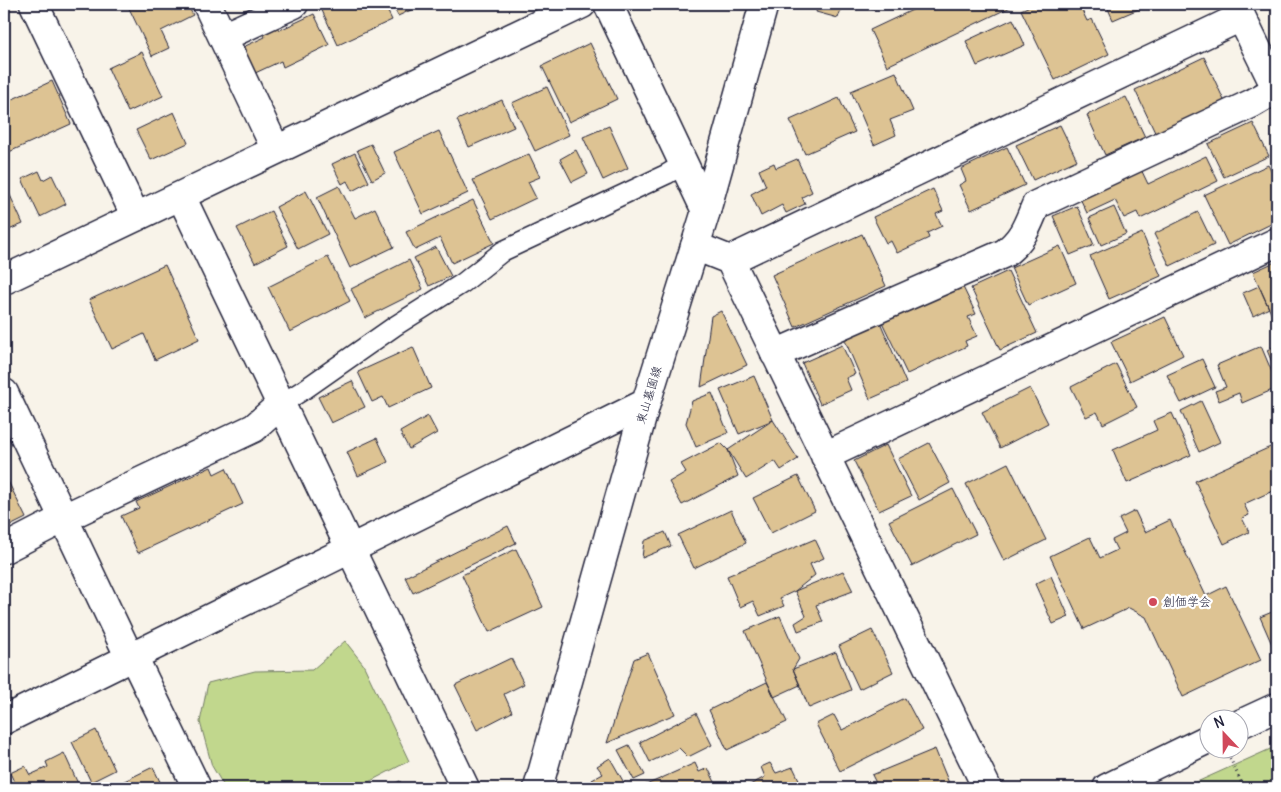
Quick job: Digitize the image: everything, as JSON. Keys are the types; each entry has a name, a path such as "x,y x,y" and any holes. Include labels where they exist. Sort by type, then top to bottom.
{"street":[{"path":"34,4 136,217"},
{"path":"207,4 276,150"},
{"path":"223,37 294,4"},
{"path":"4,280 582,4"},
{"path":"608,4 706,211"},
{"name":"東山墓園線","path":"538,788 646,403 706,211 764,4"},
{"path":"730,260 1238,10 1277,89 1253,103 1036,205 1024,233 1016,244 1005,253 775,354"},
{"path":"181,196 465,788"},
{"path":"825,456 1277,242"},
{"path":"695,246 730,260 987,788"},
{"path":"4,394 197,788"},
{"path":"4,720 646,403"},
{"path":"4,549 64,518 254,428 281,404"},
{"path":"1248,720 1277,707"},
{"path":"1107,788 1198,756"}],"lane":[{"path":"281,404 395,326 463,283 503,251 667,174 684,164"}],"path":[{"path":"1226,760 1244,788"}],"green space":[{"path":"345,641 363,664 409,761 357,788 225,788 212,766 200,722 208,683 255,671 312,670"},
{"path":"1277,746 1277,788 1185,788 1248,760"}],"building":[{"path":"127,4 187,4 193,15 161,31 169,48 152,56"},
{"path":"319,4 384,4 392,20 338,45"},
{"path":"392,4 424,4 398,16"},
{"path":"818,4 843,4 838,18 816,12"},
{"path":"855,4 876,4 874,9"},
{"path":"925,4 1017,4 887,66 870,30"},
{"path":"1034,4 1079,4 1087,21 1092,19 1109,54 1055,80 1021,10"},
{"path":"1106,4 1150,4 1113,20"},
{"path":"314,14 329,45 283,67 281,61 253,74 241,48 265,37 261,29 276,22 280,30"},
{"path":"1013,19 1025,45 977,66 966,41"},
{"path":"590,43 617,99 569,122 542,66"},
{"path":"142,52 163,96 128,112 108,68"},
{"path":"1204,57 1228,109 1159,141 1135,90"},
{"path":"896,72 913,111 890,120 896,135 874,145 851,91"},
{"path":"52,81 71,124 9,152 4,141 4,103"},
{"path":"547,87 569,135 535,151 512,103"},
{"path":"1126,97 1145,137 1105,155 1087,115"},
{"path":"839,98 855,132 805,154 790,120"},
{"path":"502,100 514,127 469,147 457,120"},
{"path":"174,112 188,143 151,160 136,130"},
{"path":"1253,123 1269,156 1224,177 1208,144"},
{"path":"1060,125 1077,160 1033,180 1016,145"},
{"path":"609,126 628,168 603,180 583,137"},
{"path":"439,131 468,193 423,214 394,152"},
{"path":"371,144 385,173 372,180 357,150"},
{"path":"1007,147 1025,185 971,210 959,185 966,181 961,169"},
{"path":"576,150 588,174 572,182 560,159"},
{"path":"355,153 369,182 352,191 347,181 342,184 332,164"},
{"path":"529,154 540,177 528,182 536,198 492,219 473,180"},
{"path":"1206,156 1218,181 1140,219 1137,212 1124,218 1115,200 1087,213 1077,192 1138,163 1148,184"},
{"path":"797,159 812,192 802,197 805,204 786,213 782,205 761,216 751,194 766,186 759,170 774,163 776,168"},
{"path":"1268,165 1277,183 1277,221 1228,245 1204,195"},
{"path":"39,171 43,180 52,175 66,204 40,217 22,179"},
{"path":"4,185 23,224 4,232"},
{"path":"339,186 355,218 375,208 394,247 350,268 317,197"},
{"path":"933,189 943,211 936,214 942,226 927,233 929,238 897,253 891,241 886,243 873,217"},
{"path":"306,191 328,234 298,249 276,207"},
{"path":"473,200 494,243 452,263 440,238 415,250 406,232"},
{"path":"1077,206 1094,245 1070,255 1053,216"},
{"path":"1114,207 1126,234 1101,245 1089,218"},
{"path":"271,211 288,246 255,263 237,228"},
{"path":"1198,212 1214,245 1170,266 1154,234"},
{"path":"1142,233 1161,276 1109,299 1090,256"},
{"path":"862,234 886,286 795,327 772,275"},
{"path":"1060,246 1076,283 1028,305 1011,268"},
{"path":"436,247 451,276 429,286 414,258"},
{"path":"328,257 350,301 290,332 268,287"},
{"path":"409,260 423,289 365,318 351,289"},
{"path":"1277,261 1277,327 1253,272"},
{"path":"165,265 199,339 155,360 144,334 112,349 89,300"},
{"path":"1008,271 1037,333 1000,350 971,288"},
{"path":"961,283 976,314 968,317 977,336 965,341 967,346 907,374 881,320"},
{"path":"1259,286 1269,308 1253,316 1243,293"},
{"path":"721,311 747,365 701,387 711,316"},
{"path":"1165,317 1183,355 1130,381 1111,342"},
{"path":"880,322 906,383 870,399 844,338"},
{"path":"842,345 855,374 846,378 851,390 820,404 802,363"},
{"path":"1277,345 1277,375 1267,350"},
{"path":"1261,346 1277,388 1242,403 1239,393 1219,401 1215,391 1226,387 1217,365"},
{"path":"413,347 431,388 388,408 383,397 372,402 358,372"},
{"path":"1202,359 1215,387 1181,403 1167,375"},
{"path":"1116,364 1137,407 1103,424 1097,412 1086,417 1071,387"},
{"path":"754,376 773,420 739,434 720,390"},
{"path":"352,381 365,407 331,423 318,397"},
{"path":"1030,388 1048,423 1000,448 982,412"},
{"path":"712,393 728,433 696,447 686,423 692,401"},
{"path":"1201,401 1220,442 1199,452 1181,411"},
{"path":"1172,413 1191,455 1127,483 1113,450 1157,430 1153,421"},
{"path":"428,416 437,433 409,449 400,432"},
{"path":"773,420 798,459 781,470 775,461 746,479 728,450"},
{"path":"377,438 388,462 358,476 347,452"},
{"path":"721,443 728,450 738,476 682,505 669,482 686,472 681,464"},
{"path":"929,443 950,483 919,500 898,459"},
{"path":"1277,444 1277,489 1244,504 1249,515 1242,518 1249,532 1224,544 1195,481"},
{"path":"886,445 911,496 879,511 854,461"},
{"path":"1008,463 1046,540 1004,561 966,484"},
{"path":"211,467 214,474 226,468 243,504 138,553 121,516 139,508 136,502"},
{"path":"4,473 26,518 8,527 4,519"},
{"path":"798,476 815,511 771,533 753,498"},
{"path":"953,489 976,534 912,566 889,521"},
{"path":"731,510 746,543 694,568 678,535"},
{"name":"創価学会","path":"1135,511 1145,532 1170,520 1206,596 1226,586 1261,660 1183,697 1146,617 1129,608 1084,629 1050,556 1090,537 1100,558 1117,550 1112,540 1126,533 1119,519"},
{"path":"508,526 516,543 413,593 405,577"},
{"path":"665,532 671,546 642,558 644,541"},
{"path":"815,539 824,558 810,564 815,575 795,591 780,598 784,606 760,616 753,601 740,607 727,576"},
{"path":"516,549 543,607 489,632 462,575"},
{"path":"843,571 853,591 816,605 823,622 798,631 795,623 806,616 795,591"},
{"path":"1051,576 1069,617 1053,624 1035,584"},
{"path":"1277,610 1277,656 1260,617"},
{"path":"780,616 799,659 793,669 800,685 774,697 745,631"},
{"path":"872,630 893,672 859,689 839,646"},
{"path":"836,652 851,690 809,708 793,669"},
{"path":"648,653 675,714 607,743 634,659"},
{"path":"511,658 524,684 504,694 512,712 477,730 455,685"},
{"path":"767,682 787,722 727,750 709,710"},
{"path":"905,698 922,730 840,771 816,724 834,715 842,730"},
{"path":"696,713 712,745 688,757 679,748 650,762 640,742"},
{"path":"96,730 115,770 91,782 72,742"},
{"path":"629,745 645,775 634,780 618,750"},
{"path":"935,749 951,788 864,788 876,783 872,775"},
{"path":"64,753 80,788 17,788 10,773 25,766 30,775 48,767 46,762"},
{"path":"610,758 627,788 597,788 592,780 603,774 597,766"},
{"path":"695,763 699,772 708,768 718,788 645,788 644,786"},
{"path":"770,763 776,773 793,767 803,788 747,788 765,777 761,767"},
{"path":"153,767 163,788 110,788"},
{"path":"400,781 403,788 385,788"}],"place":[{"name":"創価学会","path":"1153,602"}]}
